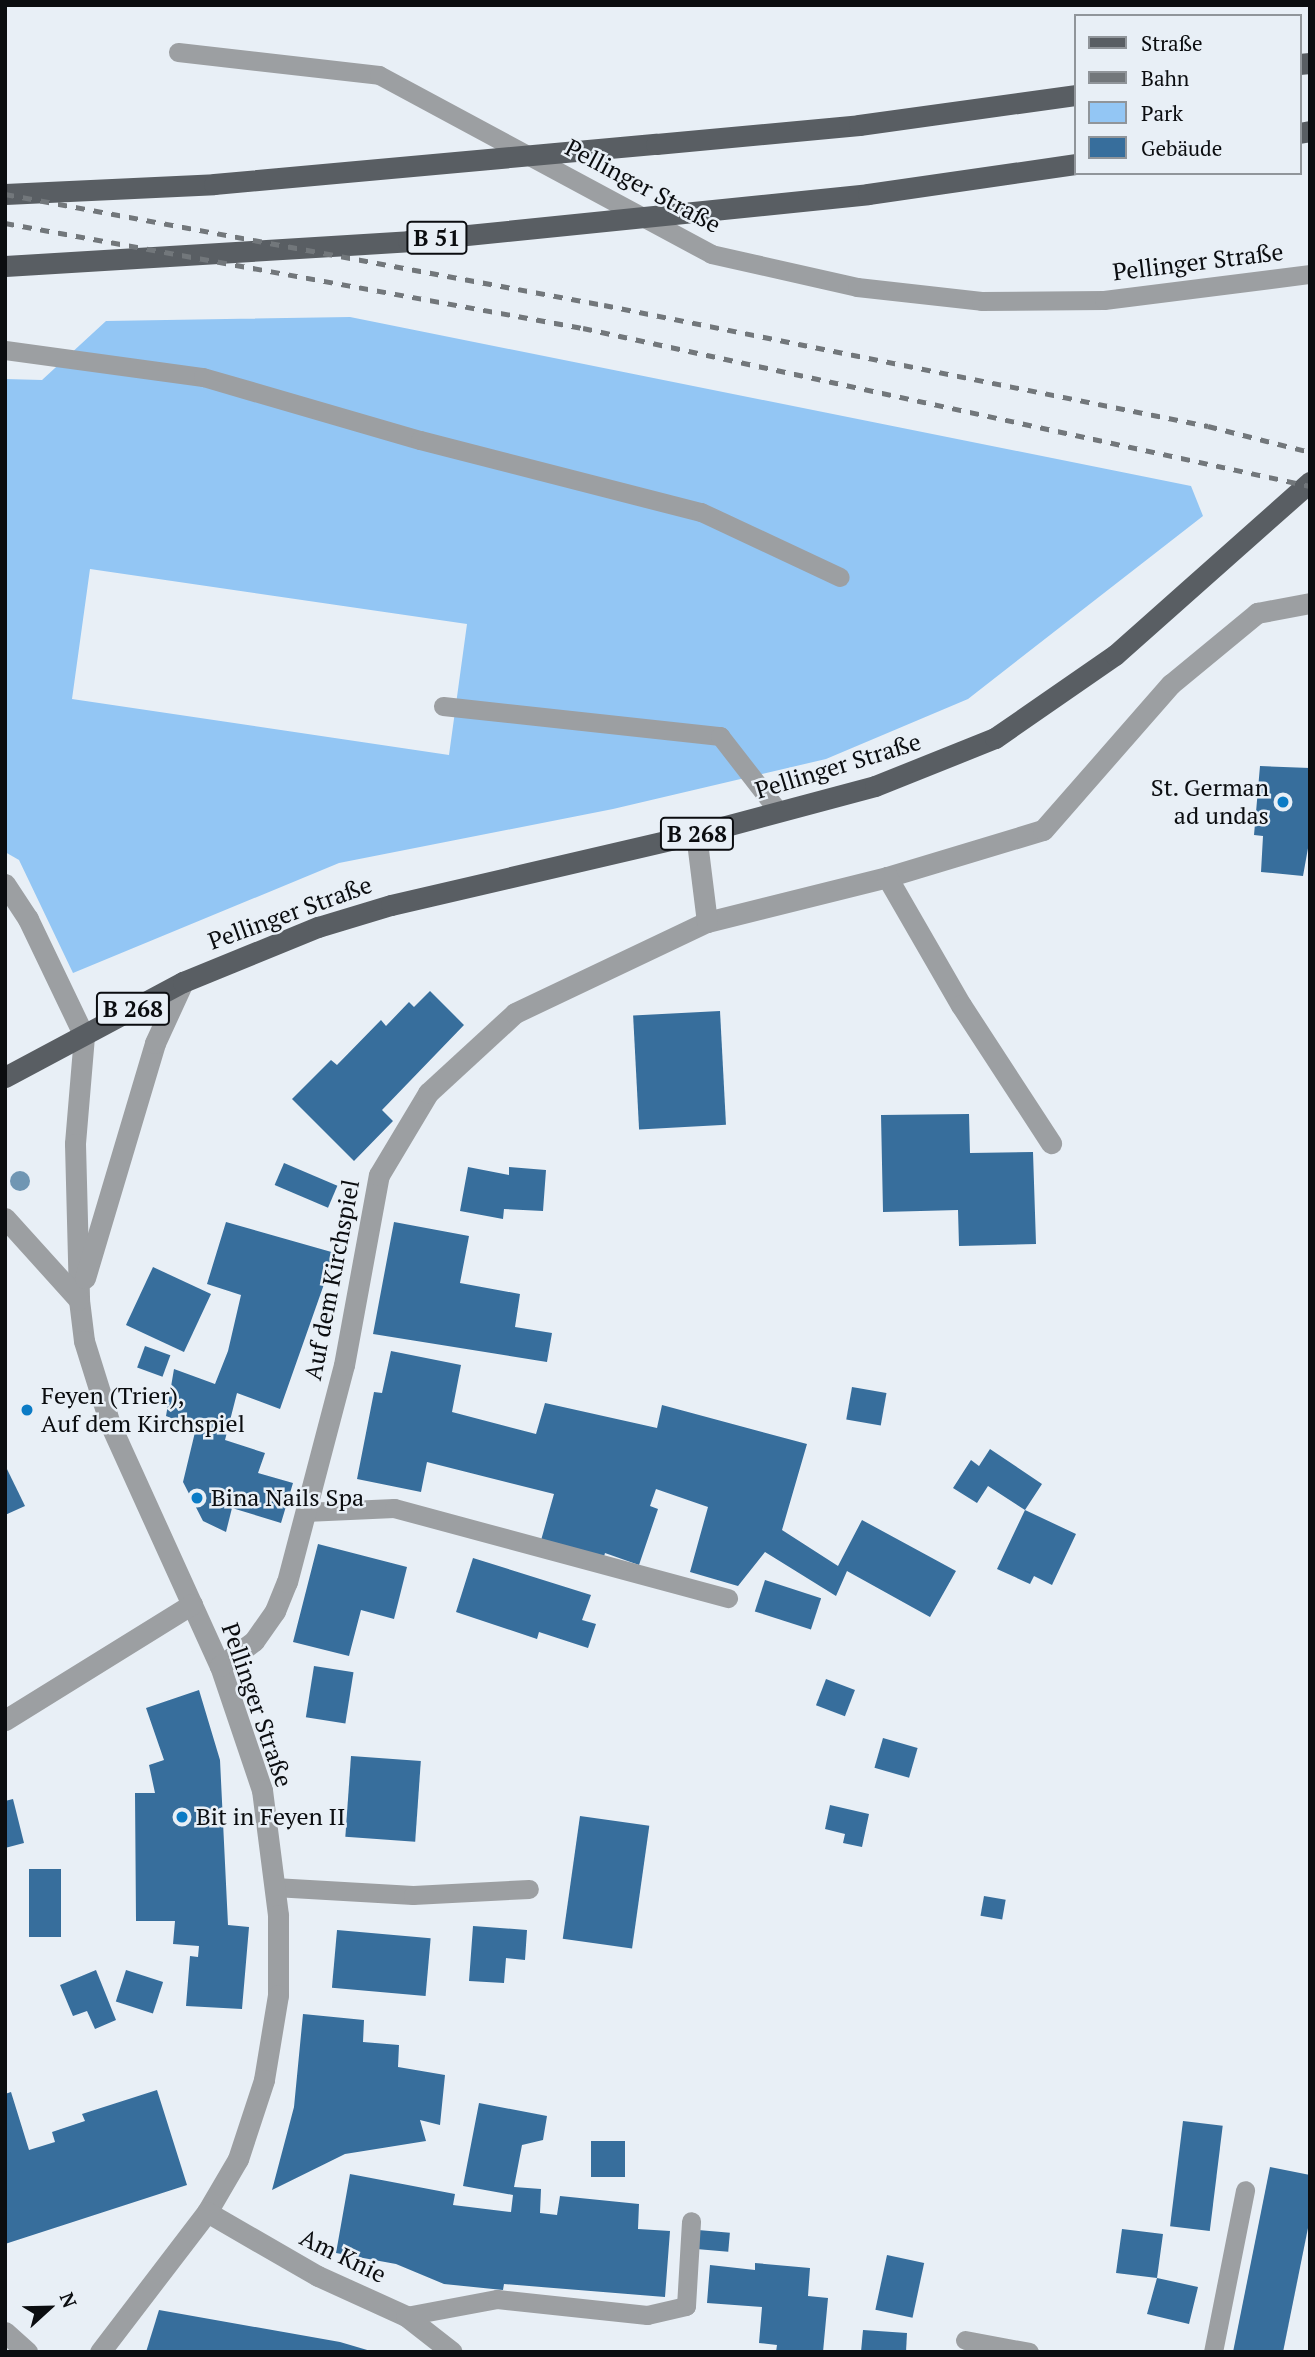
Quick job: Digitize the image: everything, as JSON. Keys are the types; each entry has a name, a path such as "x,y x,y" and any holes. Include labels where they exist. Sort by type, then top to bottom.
{"main road":[{"path":"5,194 214,184 859,125 1074,95"},
{"name":"B 51","path":"5,266 408,241 868,194 1074,164"},
{"name":"Pellinger Straße","path":"84,1036 183,982 267,946 390,905 696,834 875,786 995,738 1115,655 1310,482"},
{"name":"B 268","path":"5,1077 84,1036"}],"street":[{"path":"696,834 707,922 887,877 1042,830 1171,684 1257,612 1310,603"},
{"path":"887,877 961,1005 1051,1143"},
{"path":"5,884 28,919 84,1036"},
{"name":"Auf dem Kirchspiel","path":"220,1665 254,1641 275,1611 305,1513 344,1365 379,1175 428,1093 515,1013 707,922"},
{"name":"Pellinger Straße","path":"79,1300 155,1043 183,982"},
{"name":"Pellinger Straße","path":"84,1036 75,1144 79,1300 84,1341 110,1424 220,1665 262,1790 274,1887 278,1995 264,2080 238,2160 206,2212 100,2352"},
{"path":"5,1218 79,1300"},
{"path":"5,1720 192,1604"},
{"name":"Am Knie","path":"206,2212 318,2276 406,2316 452,2352"},
{"path":"5,2332 27,2352"}],"lane":[{"name":"Pellinger Straße","path":"178,52 379,75 711,254 857,287 981,301 1104,300 1310,274"},
{"path":"5,350 203,377 420,440 701,512 840,577"},
{"path":"443,706 720,736 779,812"},
{"path":"305,1513 394,1508 728,1598"},
{"path":"274,1887 412,1895 529,1889"},
{"path":"1213,2352 1245,2190"},
{"path":"406,2316 497,2299 647,2315 686,2306 691,2221"},
{"path":"965,2340 1029,2352"}],"green space":[{"path":"350,317 1191,486 1203,516 968,699 826,759 613,809 339,863 73,973 19,860 5,852 5,379 42,380 106,321","holes":["90,569 467,624 449,755 72,699"]}],"building":[{"name":"St. German ad undas","path":"1260,766 1310,768 1310,837 1303,876 1261,872 1263,836 1254,835"},
{"path":"430,991 464,1025 382,1110 393,1121 354,1161 292,1099 331,1060 337,1065 381,1020 386,1026 409,1002 414,1007"},
{"path":"720,1011 726,1125 639,1129 633,1016"},
{"path":"969,1114 970,1153 1033,1152 1036,1244 959,1246 958,1210 883,1212 881,1115"},
{"path":"284,1163 337,1186 328,1208 275,1185"},
{"path":"468,1167 509,1175 509,1167 546,1170 543,1211 504,1209 503,1219 460,1211"},
{"path":"226,1222 335,1253 280,1409 237,1393 225,1440 265,1453 258,1473 293,1483 281,1523 232,1508 226,1532 203,1521 183,1482 196,1428 166,1416 174,1369 215,1384 228,1351 241,1295 207,1284"},
{"path":"394,1222 469,1236 460,1283 520,1294 515,1327 552,1333 547,1362 373,1334"},
{"path":"153,1267 211,1294 184,1352 126,1325"},
{"path":"145,1346 170,1355 163,1377 137,1368"},
{"path":"391,1351 461,1365 452,1412 536,1434 545,1403 657,1428 662,1405 807,1444 782,1530 838,1566 862,1520 956,1571 930,1617 847,1571 836,1596 765,1552 738,1586 690,1572 708,1507 656,1489 650,1506 658,1509 639,1565 605,1553 603,1560 540,1544 554,1494 427,1462 421,1492 357,1479 374,1392 382,1393"},
{"path":"852,1387 886,1393 881,1426 846,1419"},
{"path":"990,1449 1042,1484 1025,1510 988,1486 977,1503 953,1488 971,1460 979,1466"},
{"path":"5,1465 25,1506 5,1515"},
{"path":"1025,1510 1076,1534 1052,1585 1034,1576 1030,1584 997,1569"},
{"path":"318,1544 407,1567 394,1619 361,1610 349,1656 293,1642"},
{"path":"473,1558 591,1595 582,1620 596,1624 588,1648 539,1632 537,1639 456,1612"},
{"path":"765,1580 821,1598 811,1630 755,1611"},
{"path":"314,1666 354,1672 345,1724 306,1717"},
{"path":"826,1679 855,1690 845,1716 816,1705"},
{"path":"199,1690 220,1760 228,1925 249,1927 242,2009 186,2006 190,1956 198,1957 199,1946 173,1944 175,1921 136,1921 135,1793 155,1793 149,1765 164,1760 146,1708"},
{"path":"883,1738 918,1748 909,1778 874,1768"},
{"path":"351,1756 421,1761 415,1842 345,1837"},
{"path":"13,1799 24,1843 5,1848 5,1801"},
{"path":"830,1805 869,1814 862,1847 843,1843 845,1834 825,1829"},
{"path":"580,1816 649,1826 632,1949 563,1939"},
{"path":"29,1869 61,1869 61,1937 29,1937"},
{"path":"984,1896 1006,1900 1002,1920 981,1916"},
{"path":"473,1926 527,1930 525,1960 506,1958 504,1983 469,1981"},
{"path":"337,1930 431,1938 426,1996 332,1988"},
{"path":"96,1970 116,2020 95,2029 87,2011 73,2016 60,1985"},
{"path":"126,1970 163,1982 153,2013 116,2001"},
{"path":"303,2014 364,2020 363,2042 399,2045 398,2067 445,2075 440,2125 420,2120 426,2141 345,2154 272,2190 294,2107"},
{"path":"157,2090 187,2185 5,2244 5,2094 11,2092 29,2150 55,2142 52,2132 85,2121 82,2114"},
{"path":"479,2103 547,2116 543,2140 522,2145 514,2187 541,2189 540,2213 557,2215 560,2196 639,2204 638,2229 670,2231 665,2297 504,2284 503,2290 444,2284 396,2264 336,2253 350,2174 455,2194 453,2205 511,2212 513,2195 463,2186"},
{"path":"1183,2121 1223,2126 1210,2231 1170,2226"},
{"path":"591,2141 625,2141 625,2177 591,2177"},
{"path":"1270,2167 1310,2175 1310,2218 1283,2352 1233,2352"},
{"path":"1122,2229 1163,2234 1157,2278 1116,2273"},
{"path":"698,2230 730,2233 728,2252 696,2249"},
{"path":"887,2255 924,2263 913,2318 875,2310"},
{"path":"755,2263 810,2268 808,2296 828,2298 823,2352 776,2352 777,2345 759,2343 762,2307 707,2303 710,2265 755,2270"},
{"path":"1157,2278 1198,2287 1189,2324 1147,2314"},
{"path":"159,2310 340,2342 374,2352 146,2352"},
{"path":"863,2330 907,2333 906,2352 861,2352"}],"railway":[{"path":"5,194 604,305 1208,426 1310,452"},
{"path":"5,223 583,328 1310,486"}],"place":[{"name":"St. German ad undas","path":"1283,802"},
{"name":"Feyen (Trier), Auf dem Kirchspiel","path":"27,1410"},
{"name":"Bina Nails Spa","path":"197,1498"},
{"name":"Bit in Feyen II","path":"182,1817"}]}
